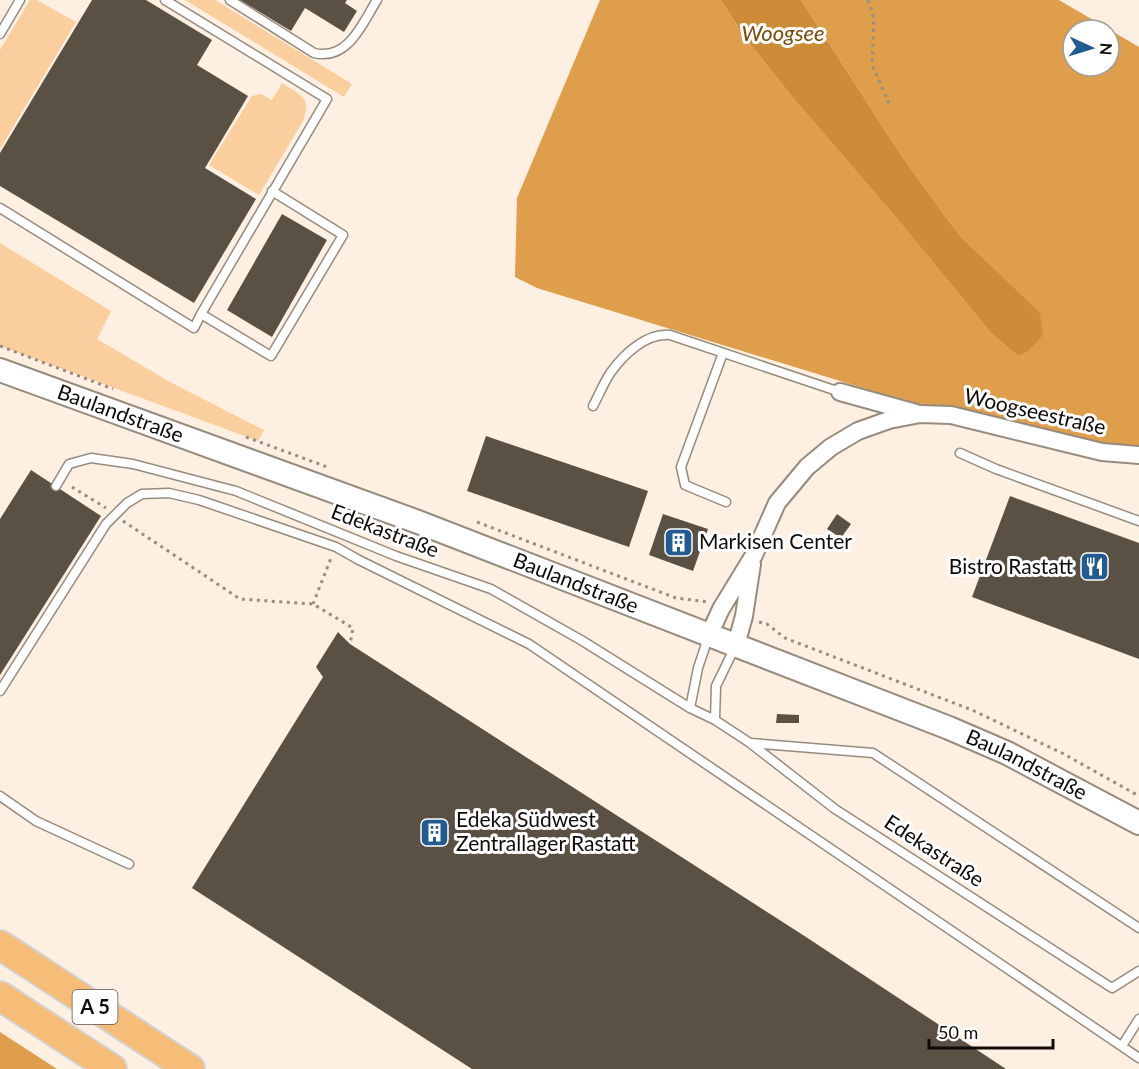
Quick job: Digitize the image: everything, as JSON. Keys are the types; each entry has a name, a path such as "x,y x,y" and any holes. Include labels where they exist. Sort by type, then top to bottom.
{"highway":[{"name":"A 5","path":"0,945 190,1069"},
{"name":"A 5","path":"0,996 112,1069"}],"street":[{"name":"Baulandstraße","path":"0,370 408,518 998,749 1139,823"},
{"name":"Woogseestraße","path":"840,392 920,414"},
{"name":"Woogseestraße","path":"709,635 721,609 754,555 777,502 807,467 831,447 858,431 889,420 920,414 951,415 1102,452 1139,455"},
{"name":"Woogseestraße","path":"736,645 744,616 754,555"}],"lane":[{"path":"0,34 20,0"},
{"path":"0,208 194,327 327,99 165,0"},
{"path":"230,0 314,53 326,56 348,45 377,0"},
{"path":"201,314 271,356 343,235 272,191"},
{"path":"593,406 611,372 644,340 659,334 669,335 840,392"},
{"path":"723,353 681,467 685,485 726,502"},
{"path":"960,453 996,469 1139,521"},
{"name":"Edekastraße","path":"56,486 69,464 91,458 133,464 236,491 396,556 491,589 581,640 690,708 715,720 750,742 835,809 1112,988 1139,971"},
{"path":"0,691 106,524 114,515 141,494 170,493 199,500 336,546 359,560 529,644 1139,1058"},
{"path":"690,708 698,668 709,635"},
{"path":"715,720 716,686 736,645"},
{"path":"750,742 873,753 1139,928"},
{"path":"0,796 36,821 129,864"},
{"path":"1122,1046 1139,1019"}],"path":[{"path":"868,0 874,18 872,64 891,108"},
{"path":"67,494 72,486 240,599 313,604 353,628 350,644"},
{"path":"313,604 336,546"},
{"path":"757,621 766,624 785,638 972,710 1062,753 1139,796"}],"shaded area":[{"path":"30,0 37,0 76,22 0,149 0,50"},
{"path":"185,0 215,0 352,84 344,97"},
{"path":"600,0 721,0 746,39 793,98 991,333 1018,356 1039,313 962,238 945,216 901,155 801,0 1059,0 1090,18 1061,18 1061,78 1121,78 1121,36 1139,47 1139,455 951,415 537,288 515,277 517,198"},
{"path":"282,83 303,98 305,113 303,121 259,195 209,165 252,96 261,94 272,100"},
{"path":"0,243 111,311 97,339 170,382 264,430 258,441 0,346"},
{"path":"0,1032 57,1069 0,1069"}],"water":[{"name":"Woogsee","path":"721,0 801,0 901,155 945,216 962,238 1040,313 1043,335 1028,351 1018,356 991,333 793,98 746,39"}],"building":[{"path":"92,0 146,0 212,40 197,65 248,96 205,168 256,199 194,303 0,186 0,153"},
{"path":"240,0 347,0 345,3 357,11 344,32 305,8 291,31"},
{"path":"282,214 327,240 272,337 227,310"},
{"path":"486,436 648,491 629,547 467,491"},
{"path":"31,470 101,516 0,675 0,519"},
{"path":"1010,496 1139,543 1139,659 972,597"},
{"name":"Markisen Center","path":"663,514 708,529 693,571 649,555"},
{"path":"837,514 851,524 841,538 827,529"},
{"name":"Edeka Südwest Zentrallager Rastatt","path":"338,632 350,644 806,937 1006,1069 472,1069 192,888 323,677 316,667"},
{"path":"777,714 799,715 799,723 776,723"}],"place":[{"name":"Markisen Center","path":"678,542"},
{"name":"Bistro Rastatt","path":"1094,567"},
{"name":"Edeka Südwest Zentrallager Rastatt","path":"435,832"}]}
